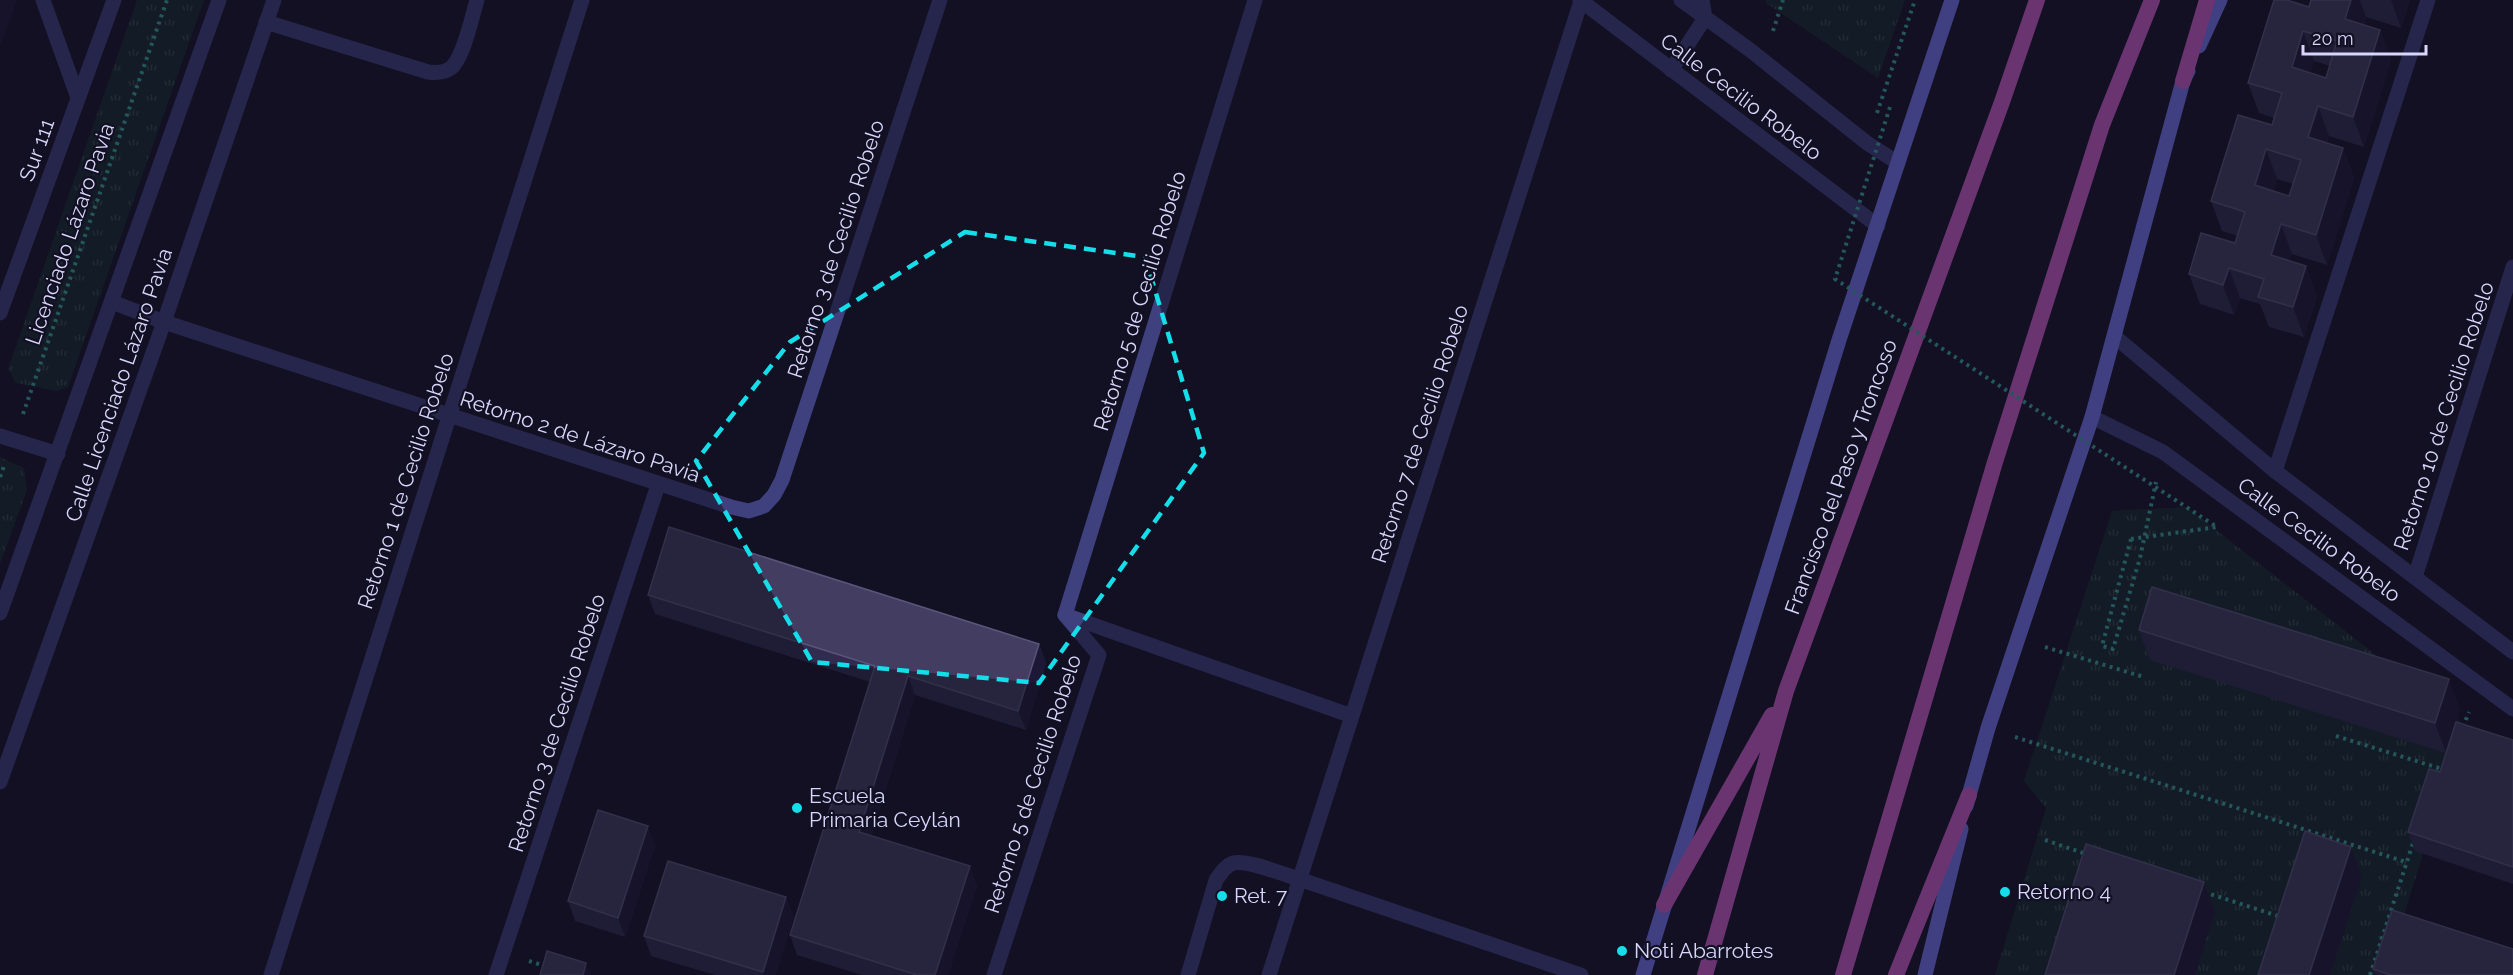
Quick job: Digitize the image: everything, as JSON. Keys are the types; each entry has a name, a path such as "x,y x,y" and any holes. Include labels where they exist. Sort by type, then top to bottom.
{"highway":[{"name":"Francisco del Paso y Troncoso","path":"1706,975 1786,691 2002,102 2037,0"},
{"path":"1843,975 1995,462 2091,159 2102,125 2152,0"},
{"path":"2183,81 2207,0"},
{"path":"1664,905 1786,691"},
{"path":"1896,975 1969,795"}],"main road":[{"name":"Francisco del Paso y Troncoso","path":"1643,975 1836,351 1952,0"},
{"path":"1925,975 1969,795 1988,728 2092,417 2183,81 2220,0"}],"street":[{"path":"43,0 78,98"},
{"name":"Sur 111","path":"0,313 114,0"},
{"name":"Calle Licenciado Lázaro Pavia","path":"0,613 219,0"},
{"name":"Calle Licenciado Lázaro Pavia","path":"0,782 164,322 274,0"},
{"path":"266,22 428,72 441,73 452,67 459,57 477,0"},
{"name":"Retorno 1 de Cecilio Robelo","path":"271,975 582,0"},
{"name":"Retorno 3 de Cecilio Robelo","path":"764,506 774,495 782,480 940,0"},
{"name":"Retorno 5 de Cecilio Robelo","path":"994,975 1099,655 1065,615 1255,0"},
{"name":"Calle Cecilio Robelo","path":"1581,0 1878,226"},
{"name":"Retorno 7 de Cecilio Robelo","path":"1269,975 1581,0"},
{"name":"Calle Cecilio Robelo","path":"1681,0 1867,143 1898,163"},
{"path":"1671,70 1706,18 1702,0"},
{"path":"2276,471 2428,0"},
{"name":"Retorno 10 de Cecilio Robelo","path":"2415,577 2513,267"},
{"name":"Retorno 2 de Lázaro Pavia","path":"111,302 164,322 658,484 748,511 764,506"},
{"name":"Calle Cecilio Robelo","path":"2114,336 2276,471 2513,652"},
{"name":"Calle Cecilio Robelo","path":"2092,417 2163,452 2513,709"},
{"path":"7,437 58,454"},
{"name":"Retorno 3 de Cecilio Robelo","path":"496,975 658,484"},
{"path":"1065,615 1352,716"},
{"path":"1188,975 1216,880 1223,869 1235,863 1248,863 1299,879 1581,975"}],"path":[{"name":"Licenciado Lázaro Pavia","path":"0,477 7,437 167,0"},
{"path":"1867,143 1915,0"},
{"path":"1890,106 1835,279 2217,527 2131,539 2102,646 2113,649 2140,558 2163,452"},
{"path":"2018,639 2144,677"},
{"path":"2461,734 2480,683"},
{"path":"1988,728 2406,862"},
{"path":"2336,736 2450,772"},
{"path":"2434,778 2437,768"},
{"path":"2303,840 2306,829"},
{"path":"2370,975 2417,831"},
{"path":"2045,840 2089,855"},
{"path":"2200,891 2278,916"},
{"path":"2275,926 2281,905"},
{"path":"503,953 549,967 546,975"}],"highlighted area":[{"path":"965,232 1145,257 1204,453 1039,683 812,662 696,461 790,342"}],"green space":[{"path":"137,0 204,0 68,387 57,391 16,383 8,369"},
{"path":"1766,0 1905,0 1878,78 1766,3"},
{"path":"0,457 24,468 27,490 0,564"},
{"path":"2187,507 2474,732 2427,842 2385,975 1995,975 2046,808 2024,781 2112,511"}],"building":[{"path":"2274,0 2287,0 2309,7 2311,0 2351,0 2345,19 2380,30 2353,117 2318,106 2308,137 2343,148 2316,235 2281,224 2271,255 2306,266 2293,307 2258,297 2264,279 2229,268 2223,285 2189,274 2201,233 2235,243 2245,212 2211,201 2238,115 2272,125 2282,93 2248,83","holes":["2303,31 2337,41 2326,78 2292,67","2266,149 2301,160 2289,196 2255,185"]},
{"path":"669,527 1039,644 1018,711 908,676 859,832 970,866 935,975 917,975 790,935 875,666 648,595"},
{"path":"2152,587 2449,679 2435,723 2139,630"},
{"path":"2456,722 2513,740 2513,867 2408,832 2429,769 2440,772"},
{"path":"598,810 648,826 618,918 568,901"},
{"path":"2305,831 2351,847 2309,975 2258,975"},
{"path":"2086,844 2204,882 2174,975 2045,975"},
{"path":"668,861 786,897 763,972 644,936"},
{"path":"2392,910 2513,949 2513,975 2391,975 2373,969"},
{"path":"547,951 586,963 583,975 540,975"}],"place":[{"name":"Escuela Primaria Ceylán","path":"797,808"},
{"name":"Retorno 4","path":"2005,892"},
{"name":"Ret. 7","path":"1222,896"},
{"name":"Noti Abarrotes","path":"1622,951"}]}
